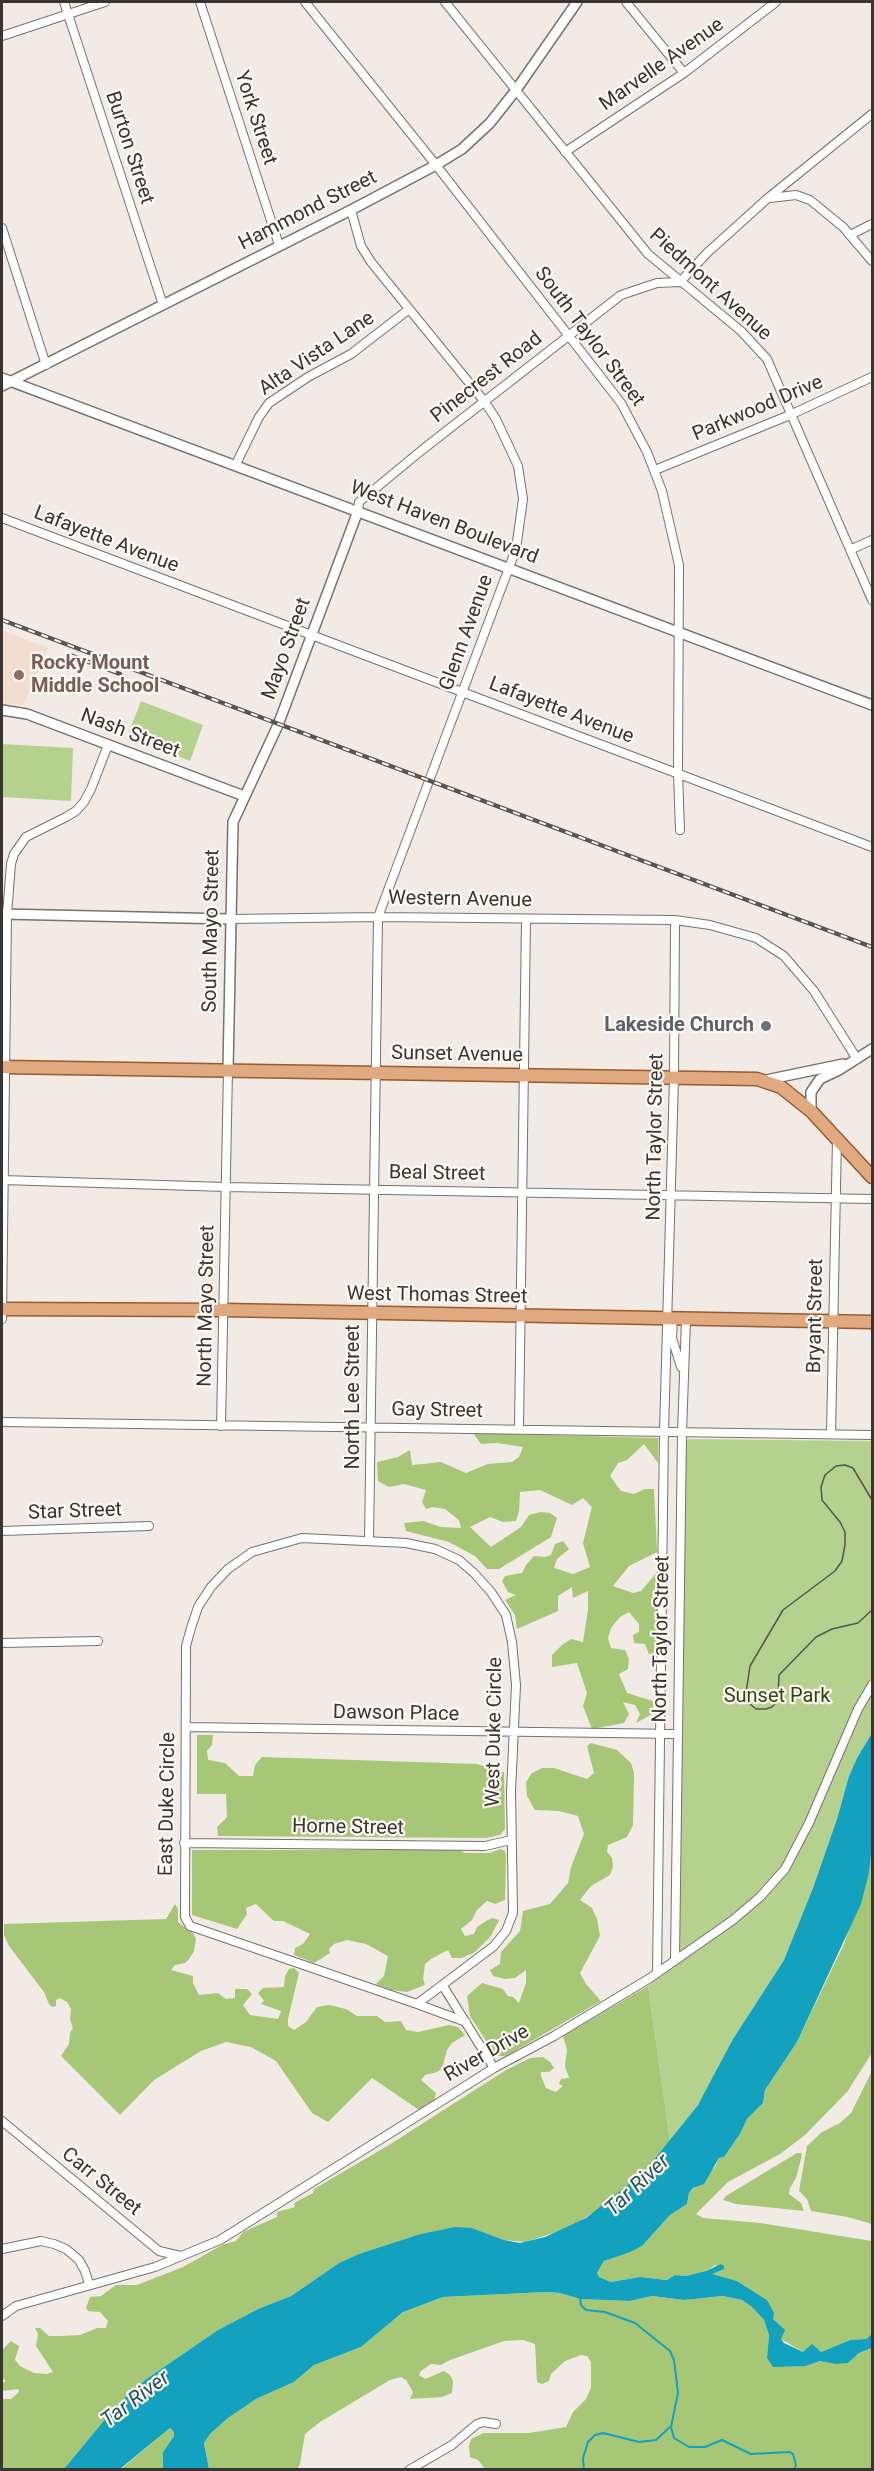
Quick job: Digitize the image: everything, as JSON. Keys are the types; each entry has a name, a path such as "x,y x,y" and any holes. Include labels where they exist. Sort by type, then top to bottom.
{"main road":[{"name":"Sunset Avenue","path":"3,1068 228,1070 766,1081 781,1087 811,1111 873,1177"},
{"name":"West Thomas Street","path":"2,1309 224,1310 873,1322"}],"street":[{"name":"Burton Street","path":"64,2 163,305"},
{"path":"2,36 105,2"},
{"name":"York Street","path":"200,2 279,245"},
{"name":"South Taylor Street","path":"305,2 621,402 655,470 668,514 679,565 680,830"},
{"name":"Piedmont Avenue","path":"445,2 648,254 758,347 767,359 873,600"},
{"name":"Hammond Street","path":"4,382 46,365 351,210 462,149 478,135 516,90 577,2"},
{"path":"626,2 684,72"},
{"name":"Marvelle Avenue","path":"565,152 684,72 776,2"},
{"path":"680,282 707,253 768,198 873,114"},
{"path":"768,198 784,195 810,200 850,235 873,261"},
{"name":"Glenn Avenue","path":"351,210 361,246 408,310 484,401 508,442 522,484 523,511 516,549 378,918 375,1073"},
{"path":"850,235 873,224"},
{"path":"2,228 46,365"},
{"name":"Pinecrest Road","path":"358,511 359,502 621,295 644,286 680,282"},
{"name":"Alta Vista Lane","path":"236,464 259,417 269,404 308,377 351,354 408,310"},
{"name":"Parkwood Drive","path":"655,470 790,415 873,377"},
{"name":"West Haven Boulevard","path":"4,382 236,464 873,705"},
{"name":"Mayo Street","path":"244,796 278,725 358,511"},
{"name":"Lafayette Avenue","path":"2,518 873,847"},
{"path":"852,549 873,540"},
{"name":"Nash Street","path":"2,710 19,711 244,796"},
{"path":"2,1319 4,914 10,864 14,854 32,833 76,811 91,789 108,745"},
{"name":"South Mayo Street","path":"228,1070 233,822 244,796"},
{"name":"Western Avenue","path":"4,914 231,919 675,920 739,932 770,945 796,968 808,983 832,1017 853,1061"},
{"path":"519,1429 526,919"},
{"name":"North Taylor Street","path":"670,1319 675,920"},
{"path":"811,1111 810,1097 815,1084 820,1079 873,1049"},
{"path":"766,1081 853,1061"},
{"path":"226,1187 228,1070"},
{"name":"North Lee Street","path":"369,1541 375,1073"},
{"name":"Bryant Street","path":"831,1434 837,1139"},
{"name":"Beal Street","path":"2,1180 226,1187 873,1199"},
{"name":"North Mayo Street","path":"221,1426 226,1187"},
{"path":"670,1319 683,1389"},
{"path":"657,1973 664,1432 670,1319"},
{"name":"North Taylor Street","path":"675,1959 682,1432 686,1319"},
{"name":"Gay Street","path":"2,1422 873,1435"},
{"name":"Star Street","path":"2,1531 149,1526"},
{"name":"East Duke Circle","path":"369,1541 302,1538 252,1552 228,1569 211,1587 198,1607 186,1646 185,1917 190,1926 417,2004"},
{"name":"West Duke Circle","path":"369,1541 406,1543 435,1549 459,1560 491,1592 506,1615 512,1642 516,1685 511,1840 513,1913 506,1931 494,1946 443,1986"},
{"path":"2,1643 98,1641"},
{"name":"River Drive","path":"2,2316 16,2306 184,2257 229,2235 494,2068 554,2036 657,1973 733,1920 760,1897 785,1869 809,1823 858,1709 873,1685"},
{"name":"Dawson Place","path":"186,1727 678,1734"},
{"name":"Horne Street","path":"184,1843 484,1846 511,1840"},
{"path":"417,2004 443,1986 494,2068"},
{"path":"417,2004 466,2022"},
{"name":"Carr Street","path":"2,2121 159,2251 184,2257"},
{"path":"2,2249 41,2241 54,2244 66,2249 79,2260 89,2284"},
{"path":"409,2469 452,2445 477,2424 483,2422 496,2424"}],"shaded area":[{"name":"Rocky Mount Middle School","path":"2,630 48,648 23,705 2,703"}],"green space":[{"path":"141,701 203,725 190,761 127,737"},
{"path":"2,744 73,748 71,801 2,797"},
{"path":"473,1433 658,1438 658,1463 644,1444 627,1460 618,1463 610,1476 621,1491 634,1494 645,1489 654,1489 657,1552 629,1566 613,1586 633,1593 641,1591 659,1570 656,1658 649,1654 645,1644 634,1643 633,1635 639,1632 639,1624 629,1612 620,1617 611,1628 608,1638 611,1648 625,1650 629,1659 628,1669 619,1674 627,1693 653,1701 654,1713 636,1723 640,1714 635,1705 623,1702 629,1714 624,1723 592,1729 583,1706 587,1693 577,1663 552,1667 552,1655 562,1645 571,1639 583,1642 588,1591 573,1598 572,1587 558,1596 558,1611 517,1629 515,1615 505,1600 516,1595 508,1592 502,1581 505,1576 522,1573 534,1556 551,1555 555,1544 563,1541 569,1549 557,1559 554,1568 573,1574 590,1567 583,1543 592,1507 583,1498 572,1505 540,1490 520,1492 516,1521 503,1522 490,1517 470,1527 491,1547 521,1527 529,1515 540,1512 550,1513 557,1518 551,1537 499,1569 487,1569 475,1556 449,1542 406,1531 404,1523 423,1521 441,1527 461,1528 459,1520 445,1509 433,1507 426,1509 422,1502 426,1490 404,1484 389,1487 378,1481 377,1462 398,1457 410,1450 412,1465 441,1462 466,1473 488,1464 512,1462 519,1457 523,1447 497,1443 481,1444"},
{"name":"Sunset Park","path":"686,1440 872,1441 872,1733 849,1776 813,1888 784,1960 733,2039 703,2098 670,2141 648,1986 678,1963 685,1446"},
{"path":"197,1735 213,1735 212,1745 207,1751 208,1760 225,1763 239,1776 253,1776 255,1765 262,1757 477,1764 504,1772 505,1829 500,1835 486,1838 218,1836 217,1827 227,1817 226,1794 197,1794"},
{"path":"591,1743 617,1750 631,1763 634,1773 633,1825 627,1837 608,1845 607,1852 612,1858 613,1867 610,1875 591,1886 580,1900 592,1908 600,1936 580,1973 586,1984 601,2001 506,2056 496,2056 470,2016 467,1996 482,1983 503,1989 508,1996 513,1997 519,2003 526,1983 526,1970 515,1978 505,1979 493,1976 490,1970 500,1964 501,1952 520,1931 523,1911 550,1904 568,1883 571,1867 584,1834 578,1816 559,1811 535,1810 527,1796 526,1782 532,1773 542,1768 554,1768 587,1779 594,1773 587,1746"},
{"path":"872,1845 872,2053 847,2092 805,2135 780,2154 728,2182 696,2214 703,2218 760,2223 872,2241 872,2334 866,2339 850,2340 821,2352 803,2352 781,2339 778,2324 771,2317 767,2300 737,2281 711,2274 717,2264 706,2271 686,2276 675,2275 667,2280 640,2277 611,2282 599,2277 597,2273 604,2261 642,2246 670,2215 687,2204 689,2193 715,2167 719,2158 724,2157 747,2119 763,2103 765,2090 797,2042 844,1944 869,1873"},
{"path":"500,1849 505,1851 506,1856 505,1900 495,1904 487,1901 477,1910 472,1920 461,1929 465,1936 474,1934 477,1927 486,1921 492,1918 499,1920 491,1936 475,1952 462,1958 452,1958 448,1950 431,1959 425,1964 423,1979 425,1985 407,1992 390,1990 376,1984 384,1976 388,1956 366,1944 347,1940 334,1944 329,1949 330,1953 314,1963 294,1955 295,1948 303,1944 310,1934 283,1921 274,1921 256,1904 246,1908 247,1914 237,1929 192,1915 192,1850 459,1850 465,1853 490,1853"},
{"path":"175,1904 178,1909 178,1922 193,1933 196,1939 194,1951 189,1959 185,1963 175,1965 171,1970 193,1976 193,1983 199,1995 218,1993 226,1999 235,1998 235,1989 247,1989 252,1994 243,2005 250,2015 278,2019 281,2011 261,2004 264,2001 258,1993 263,1988 284,1987 285,1976 289,1969 294,1968 299,1973 288,2026 294,2030 306,2022 317,2007 329,2005 346,2009 357,2016 377,2016 385,2022 401,2021 406,2030 418,2032 449,2025 458,2027 465,2035 452,2043 447,2050 442,2069 425,2075 421,2080 436,2093 434,2101 419,2110 372,2078 328,2122 312,2113 276,2061 251,2047 226,2042 201,2051 154,2080 120,2115 61,2056 69,2044 73,2028 70,2019 71,2009 67,2002 60,1998 56,2000 56,2006 52,2007 49,2004 44,1992 9,1946 4,1935 4,1924 166,1919"},
{"path":"648,1986 670,2141 645,2171 603,2206 571,2227 526,2242 504,2240 472,2228 360,2254 339,2263 291,2296 258,2309 218,2330 145,2380 115,2407 64,2469 2,2469 2,2399 11,2399 19,2392 18,2389 2,2391 2,2383 6,2381 2,2378 2,2350 11,2341 19,2346 15,2360 20,2366 34,2373 53,2372 36,2346 38,2334 35,2328 40,2328 49,2336 62,2336 80,2335 97,2328 106,2328 108,2321 100,2312 88,2311 86,2308 90,2297 101,2296 116,2285 137,2285 183,2267 222,2245 236,2241 243,2232 277,2217 277,2212 295,2207 294,2203 313,2193 314,2189 389,2145 506,2070 530,2058 543,2057 550,2062 554,2068 549,2072 541,2072 541,2076 546,2088 556,2092 563,2086 559,2084 561,2079 569,2078 565,2066 567,2050 563,2036"},
{"path":"872,2071 872,2224 848,2217 811,2211 807,2199 799,2191 807,2146 822,2132 840,2123 851,2113"},
{"path":"797,2153 802,2155 789,2194 801,2203 804,2211 736,2204 723,2200 726,2196"},
{"path":"560,2293 580,2299 630,2301 652,2296 684,2300 723,2296 742,2300 764,2320 769,2335 767,2358 791,2365 806,2366 820,2361 848,2363 859,2353 872,2348 872,2469 485,2469 478,2460 470,2457 471,2439 483,2433 529,2433 566,2427 573,2412 586,2399 591,2388 591,2362 587,2356 581,2355 565,2361 551,2374 549,2381 542,2384 537,2382 535,2344 523,2340 504,2341 441,2365 431,2364 421,2371 419,2375 425,2379 444,2371 450,2375 453,2381 452,2393 442,2397 410,2399 413,2392 406,2380 401,2377 390,2380 320,2422 305,2434 300,2464 297,2469 209,2469 204,2443 210,2434 228,2418 256,2399 294,2382 314,2365 361,2347 403,2312 443,2297"},
{"path":"170,2428 174,2436 163,2452 163,2469 120,2470"}],"water":[{"name":"Tar River","path":"872,1733 872,1845 869,1873 861,1904 797,2042 765,2090 763,2103 747,2119 740,2134 724,2157 719,2158 704,2184 693,2188 689,2193 687,2204 670,2215 642,2246 604,2261 597,2273 599,2277 611,2282 640,2277 667,2280 675,2275 686,2276 721,2264 724,2269 712,2274 737,2281 767,2300 774,2313 773,2319 785,2330 781,2339 784,2343 803,2352 812,2344 821,2352 850,2340 866,2339 872,2334 872,2348 859,2353 848,2363 836,2364 820,2361 806,2366 773,2367 767,2358 769,2335 764,2320 742,2300 723,2296 684,2300 652,2296 630,2301 580,2299 560,2293 546,2292 443,2297 403,2312 361,2347 314,2365 294,2382 256,2399 228,2418 210,2434 204,2443 209,2469 163,2469 163,2452 174,2436 170,2428 120,2469 64,2469 115,2407 145,2380 218,2330 258,2309 291,2296 339,2263 359,2254 421,2234 455,2227 472,2228 504,2240 520,2243 545,2237 586,2218 645,2171 698,2105 733,2039 784,1960 813,1888 849,1776"}],"waterway":[{"path":"580,2298 581,2305 586,2310 605,2312 635,2323 670,2351 674,2360 678,2393 671,2427 674,2438 689,2447 705,2447 722,2440 751,2454 790,2452 793,2454 796,2465 794,2470"},
{"path":"584,2470 583,2458 588,2442 595,2435 603,2433 639,2442 656,2440 670,2427"}],"tram line":[{"path":"872,1500 853,1468 845,1465 836,1466 825,1475 821,1487 822,1500 845,1532 842,1561 835,1571 783,1610 750,1666 746,1693 750,1704 756,1709 772,1707 778,1700 779,1675 816,1637 832,1629 858,1623 872,1610"}],"railway":[{"path":"2,620 872,947"},
{"path":"70,655 120,674"}],"place":[{"name":"Rocky Mount Middle School","path":"19,675"},
{"name":"Lakeside Church","path":"766,1026"}]}
